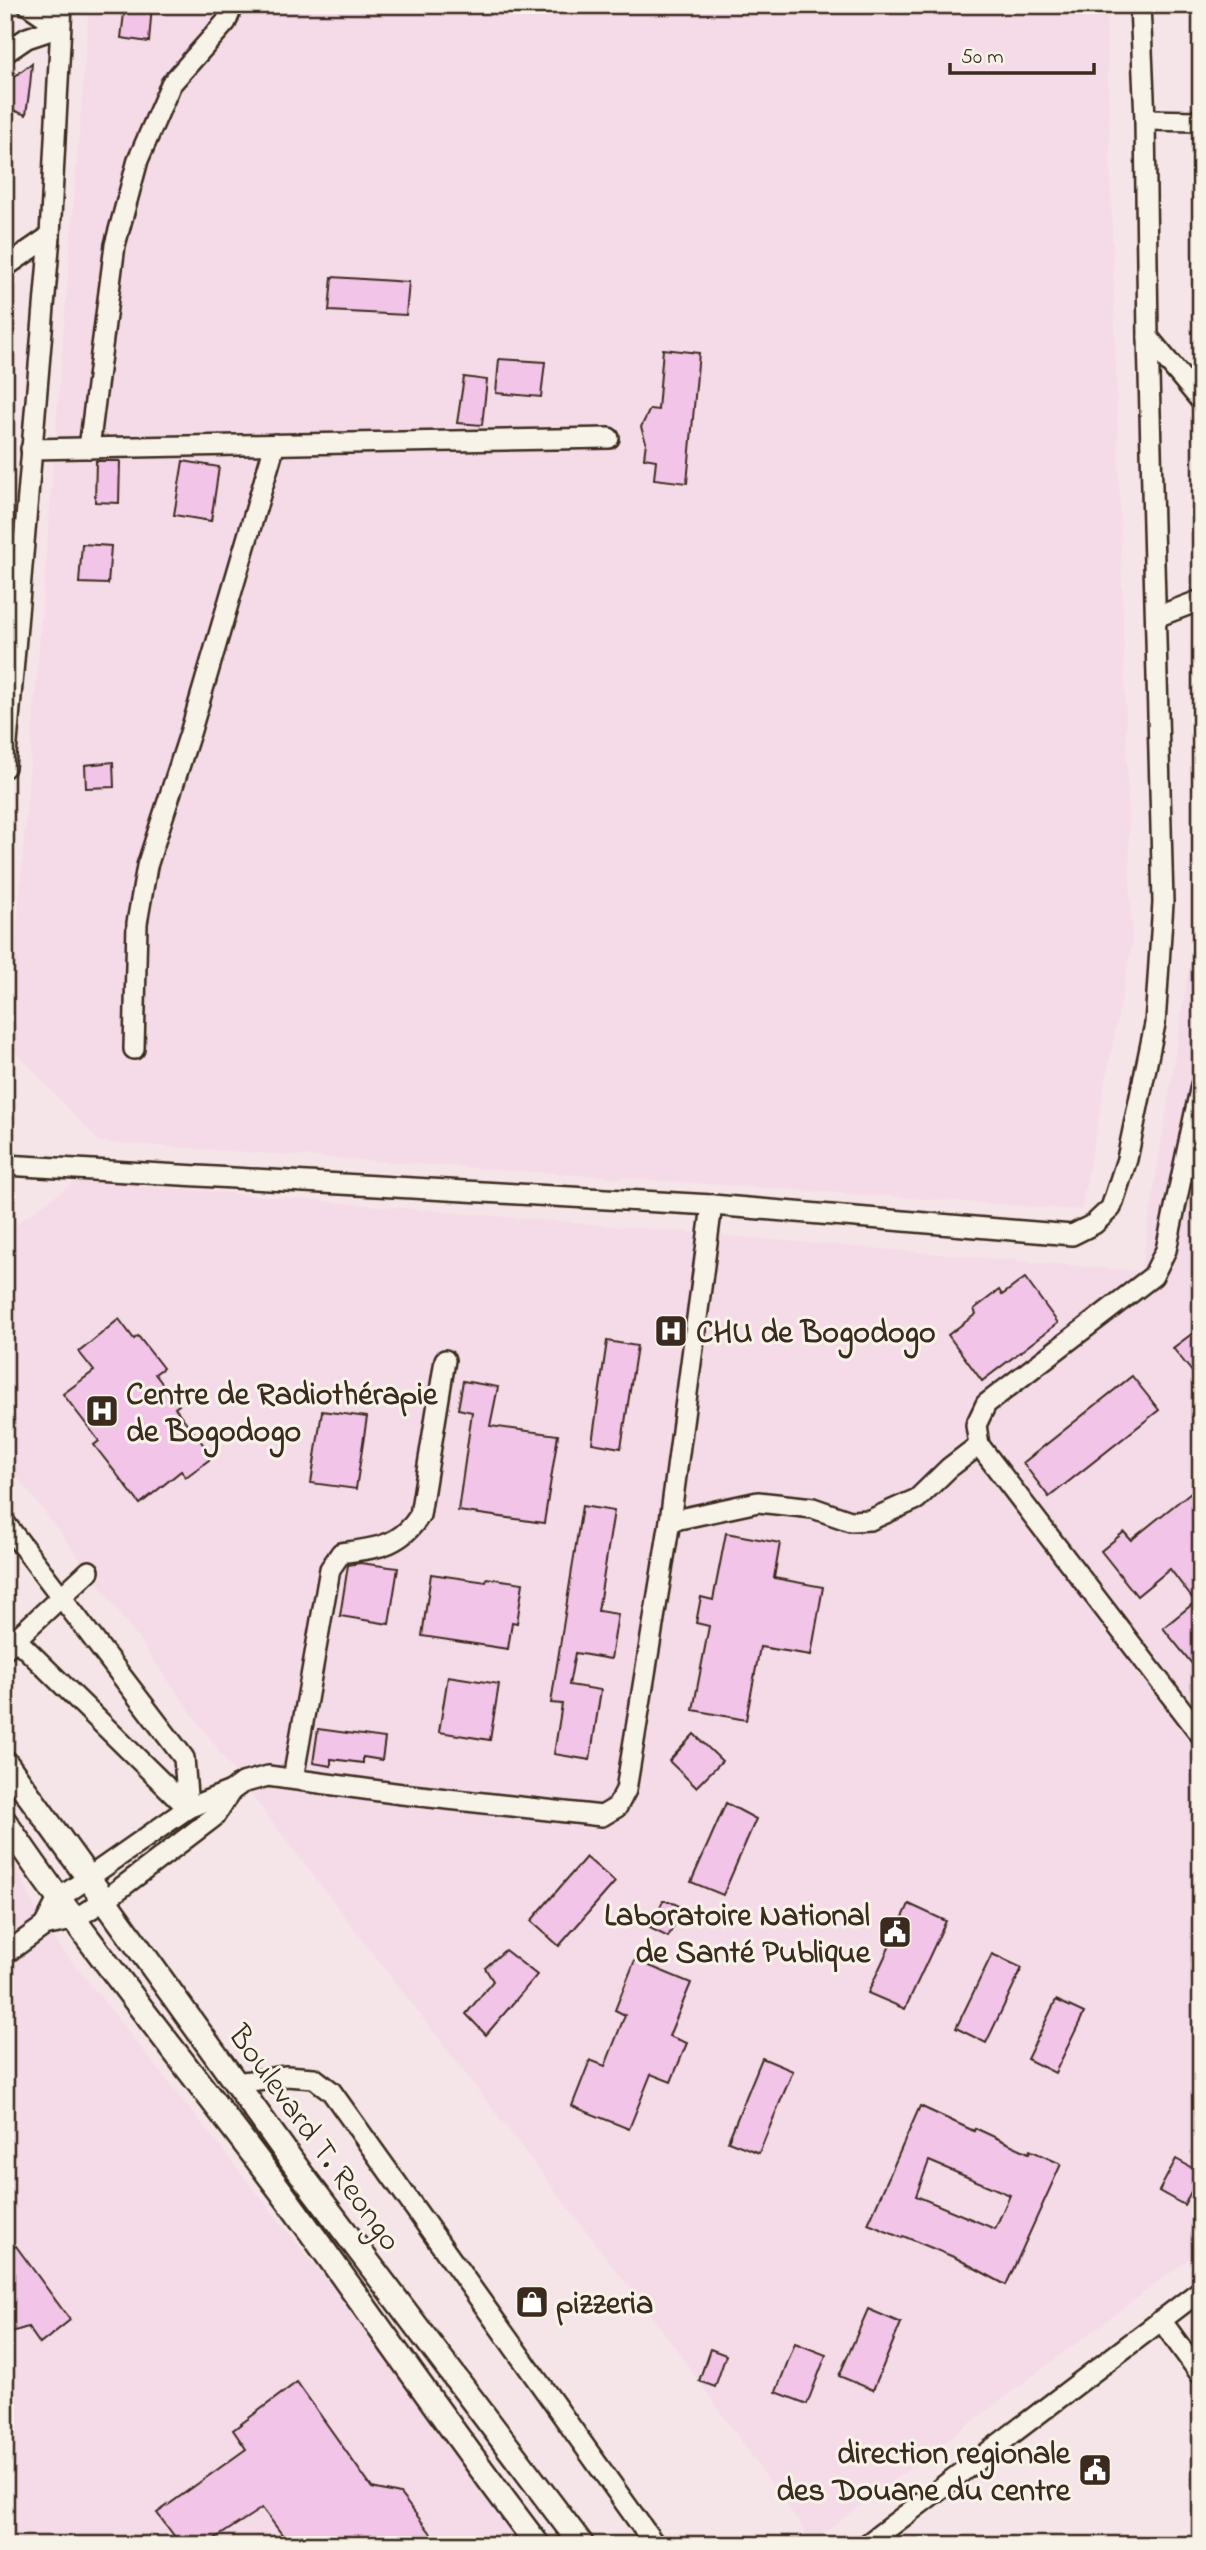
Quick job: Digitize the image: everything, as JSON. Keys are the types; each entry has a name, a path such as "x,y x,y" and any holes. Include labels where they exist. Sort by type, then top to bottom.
{"main road":[{"name":"Boulevard T. Reongo","path":"5,1762 302,2175 582,2545"},
{"name":"Boulevard T. Reongo","path":"5,1822 73,1920 279,2189 491,2484 538,2545"}],"street":[{"path":"28,5 60,27"},
{"path":"5,767 8,699 50,236 62,5"},
{"path":"89,448 115,245 138,160 171,85 226,22 233,5"},
{"path":"5,1165 712,1205 1072,1235 1094,1224 1111,1208 1127,1159 1156,1011 1163,903 1140,5"},
{"path":"5,53 27,38 60,27"},
{"path":"1145,120 1200,122"},
{"path":"5,267 50,236"},
{"path":"1148,337 1201,401"},
{"path":"32,449 608,438"},
{"path":"134,1049 137,923 147,866 195,718 275,444"},
{"path":"1156,617 1201,600"},
{"path":"1200,1092 1166,1250 1153,1276 986,1405 976,1425 979,1445 1201,1735"},
{"path":"44,1926 58,1899 188,1808 231,1791 242,1783 268,1776 602,1816 617,1807 626,1790 670,1521 712,1205"},
{"path":"293,1779 330,1569 341,1553 388,1544 410,1531 420,1515 445,1360"},
{"path":"670,1521 758,1502 813,1508 849,1521 870,1520 917,1499 949,1468 979,1445"},
{"path":"5,1523 184,1758 188,1808"},
{"path":"89,1571 10,1643 188,1808"},
{"path":"5,1954 44,1926 73,1920 105,1900 214,1817 231,1791"},
{"path":"236,2083 286,2076 314,2078 331,2091 655,2545"},
{"path":"866,2545 1201,2290"},
{"path":"1161,2320 1201,2375"}],"shaded area":[{"path":"89,5 1106,5 1132,944 1081,1210 99,1142 8,1044"},
{"path":"1201,635 1201,2250 812,2542 671,2342 242,1783 89,1571 5,1461 5,1232 77,1180 1141,1271 1198,909 1190,639"},
{"path":"5,1843 44,1926 538,2545 5,2545"}],"building":[{"path":"125,5 152,5 149,42 121,38"},
{"path":"32,63 26,115 7,108 10,80"},
{"path":"332,277 409,282 406,315 329,311"},
{"path":"663,349 699,353 687,483 654,479 656,460 644,458 646,442 641,427 650,409 658,410"},
{"path":"499,359 545,362 541,397 496,393"},
{"path":"464,377 487,380 482,425 457,423"},
{"path":"96,461 120,461 119,503 95,502"},
{"path":"183,461 219,467 211,521 174,515"},
{"path":"82,544 111,546 108,584 79,583"},
{"path":"113,762 114,787 86,788 85,765"},
{"path":"1025,1278 1058,1323 982,1381 948,1335 976,1314 974,1309 999,1290 1002,1295"},
{"path":"119,1319 134,1339 138,1336 163,1368 155,1374 179,1405 175,1408 213,1457 186,1477 181,1471 140,1504 94,1445 99,1441 63,1394 94,1371 79,1352"},
{"path":"1201,1327 1201,1383 1173,1348"},
{"path":"607,1341 637,1346 621,1448 592,1443"},
{"path":"1132,1376 1159,1410 1049,1497 1023,1463"},
{"path":"463,1381 498,1387 490,1426 558,1435 544,1523 458,1511 472,1412 458,1409"},
{"path":"322,1411 367,1417 356,1489 311,1483"},
{"path":"1201,1484 1201,1675 1163,1628 1195,1602 1170,1569 1137,1596 1101,1551 1124,1532 1131,1540"},
{"path":"582,1506 614,1511 598,1611 618,1614 611,1659 575,1653 569,1685 601,1690 590,1760 554,1754 562,1704 551,1703"},
{"path":"726,1533 780,1543 774,1578 823,1587 811,1655 760,1647 746,1720 693,1710 709,1626 696,1623 701,1597 713,1600"},
{"path":"360,1563 398,1568 389,1624 340,1616 348,1565"},
{"path":"431,1574 486,1582 487,1578 523,1583 517,1623 512,1622 508,1649 422,1636"},
{"path":"448,1676 499,1684 490,1740 439,1732"},
{"path":"318,1729 385,1738 382,1760 363,1757 363,1763 331,1759 331,1766 313,1763"},
{"path":"694,1734 722,1761 696,1787 669,1761"},
{"path":"726,1803 756,1819 723,1895 691,1882"},
{"path":"586,1857 615,1882 559,1946 531,1921"},
{"path":"663,1901 683,1908 668,1937 650,1928"},
{"path":"909,1904 946,1921 905,2009 868,1993"},
{"path":"505,1950 537,1975 486,2035 466,2014 493,1981 485,1968"},
{"path":"992,1954 1022,1968 986,2043 956,2028"},
{"path":"635,1960 691,1983 669,2036 687,2043 671,2082 651,2074 629,2129 572,2106 590,2060 605,2066 625,2015 615,2010"},
{"path":"1056,2000 1084,2013 1055,2073 1027,2059"},
{"path":"762,2058 793,2071 759,2153 728,2141"},
{"path":"920,2106 974,2131 975,2128 1029,2153 1030,2150 1061,2164 1006,2285 956,2258 868,2224","holes":["929,2161 1010,2195 995,2229 916,2196"]},
{"path":"1176,2159 1201,2173 1184,2205 1159,2191"},
{"path":"16,2246 70,2320 40,2344 28,2327 5,2334 5,2252"},
{"path":"868,2309 901,2323 873,2390 839,2376"},
{"path":"795,2343 826,2355 807,2404 776,2392"},
{"path":"710,2349 726,2355 715,2387 699,2381"},
{"path":"297,2382 372,2488 400,2494 440,2545 290,2545 262,2508 205,2545 181,2545 157,2513 246,2449 233,2430"}],"place":[{"name":"CHU de Bogodogo","path":"671,1331"},
{"name":"Centre de Radiothérapie de Bogodogo","path":"102,1411"},
{"name":"Laboratoire National de Santé Publique","path":"895,1932"},
{"name":"pizzeria","path":"532,2302"},
{"name":"direction regionale des Douane du centre","path":"1095,2470"}]}
